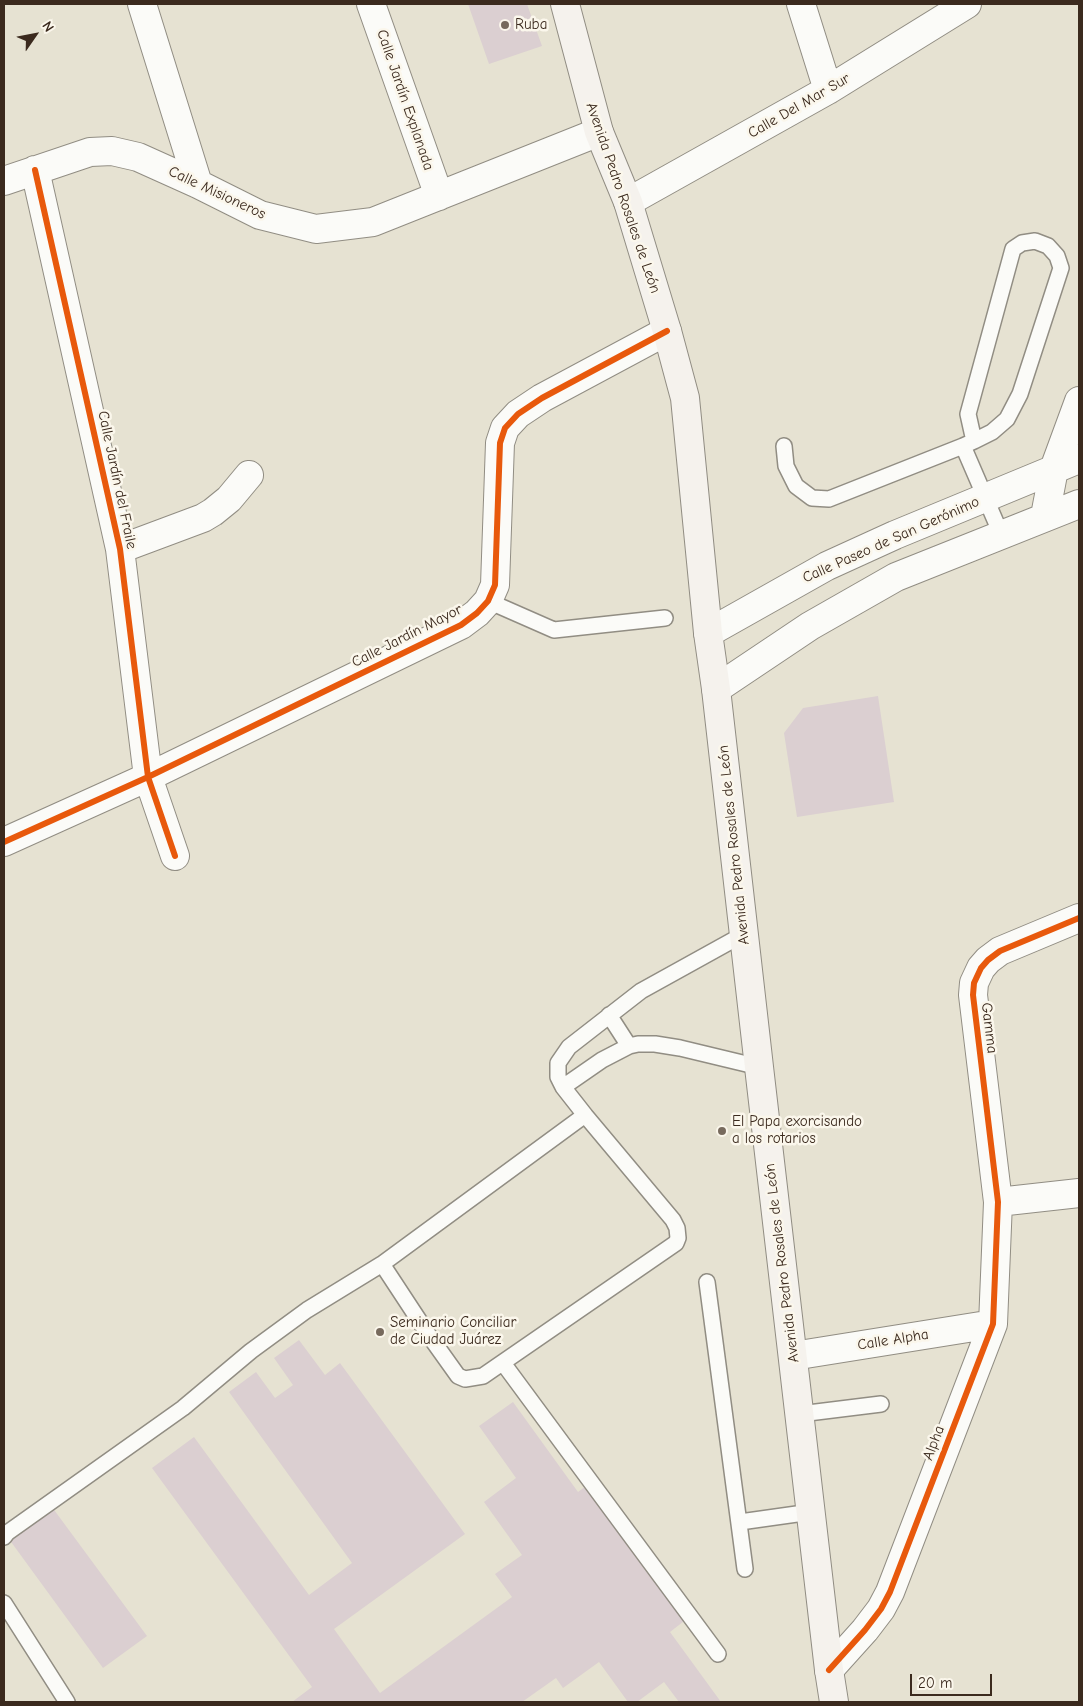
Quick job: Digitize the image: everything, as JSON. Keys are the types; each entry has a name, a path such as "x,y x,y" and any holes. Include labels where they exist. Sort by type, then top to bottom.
{"main road":[{"name":"Avenida Pedro Rosales de León","path":"565,4 598,132 628,202 685,398 708,633 834,1702"}],"street":[{"path":"142,4 198,184"},
{"name":"Calle Jardín Explanada","path":"371,4 438,196"},
{"path":"801,4 828,90"},
{"name":"Calle Del Mar Sur","path":"628,202 828,90 967,4"},
{"name":"Calle Misioneros","path":"4,181 90,152 112,151 138,156 260,215 316,229 373,222 598,132"},
{"name":"Calle Jardín del Fraile","path":"35,170 120,549 148,776 175,856"},
{"name":"Calle Jardín Mayor","path":"4,842 148,776 461,626 488,601 495,585 500,443 505,428 518,414 542,398 667,331"},
{"path":"1045,516 1054,469 1079,401"},
{"name":"Calle Paseo de San Gerónimo","path":"708,633 828,566 895,535 1079,459"},
{"path":"120,549 203,518 214,512 229,499 248,475"},
{"path":"716,690 810,626 896,577 1079,504"},
{"name":"Gamma","path":"998,1202 973,995 974,983 981,968 1000,951 1079,918"},
{"path":"998,1202 1079,1192"},
{"name":"Alpha","path":"829,1670 865,1630 881,1609 890,1592 993,1324 998,1202"},
{"name":"Calle Alpha","path":"793,1356 993,1324"}],"lane":[{"path":"784,446 786,466 796,486 812,498 829,499 969,443 992,432 1007,419 1020,394 1061,268 1057,256 1048,246 1035,241 1022,243 1013,249 968,414 969,443 986,497 1001,534"},
{"path":"488,601 554,630 665,618"},
{"path":"382,1264 458,1376 465,1379 483,1376 676,1243 678,1238 677,1228 673,1220 563,1087 558,1077 558,1063 569,1047 641,991 744,934"},
{"path":"609,1014 629,1046"},
{"path":"563,1087 602,1060 629,1046 655,1044 759,1067"},
{"path":"4,1537 183,1408 251,1351 307,1310 382,1264 585,1115"},
{"path":"707,1282 745,1569"},
{"path":"503,1363 718,1654"},
{"path":"800,1414 881,1404"},
{"path":"740,1522 811,1512"},
{"path":"4,1603 67,1702"}],"building":[{"name":"Ruba","path":"468,4 527,4 542,46 489,64"},
{"path":"878,696 894,802 797,817 784,733 803,708"},
{"path":"299,1340 325,1375 340,1363 465,1534 334,1629 380,1693 512,1597 495,1574 522,1555 484,1502 516,1478 479,1426 513,1402 578,1492 590,1483 688,1618 670,1632 721,1702 679,1702 664,1682 637,1702 628,1702 599,1662 563,1688 556,1678 522,1702 292,1702 312,1687 152,1468 194,1437 309,1595 352,1563 229,1392 256,1372 275,1398 293,1385 274,1358"},
{"path":"49,1503 147,1636 103,1668 6,1535"}],"cycle path":[{"path":"35,170 120,549 148,777 175,856"},
{"path":"4,842 148,777 461,625 477,613 488,601 495,585 500,443 505,428 518,414 542,398 667,331"},
{"path":"829,1670 865,1630 881,1609 890,1592 993,1324 998,1202 973,995 974,983 981,968 1000,951 1079,918"}],"place":[{"name":"Ruba","path":"505,25"},
{"name":"El Papa exorcisando a los rotarios","path":"722,1131"},
{"name":"Seminario Conciliar de Ciudad Juárez","path":"380,1332"}]}
